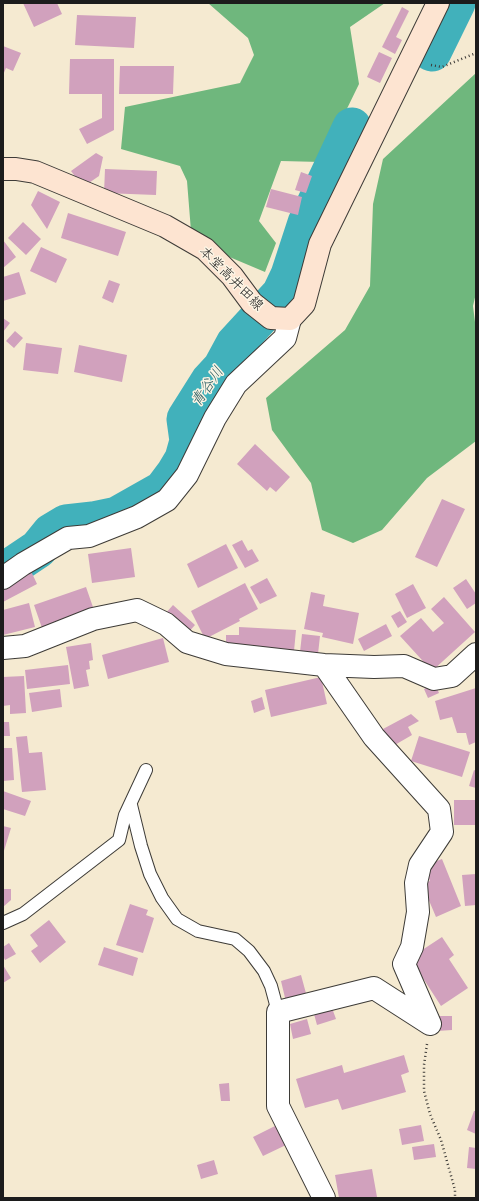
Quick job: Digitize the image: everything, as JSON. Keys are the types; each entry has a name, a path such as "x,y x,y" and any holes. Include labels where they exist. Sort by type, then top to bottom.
{"main road":[{"path":"280,318 304,304 320,244 438,3"},
{"name":"本堂高井田線","path":"3,169 16,169 35,172 165,226 205,249 232,276 252,303 280,318"}],"street":[{"path":"3,578 23,564 68,538 89,536 137,517 167,500 187,475 216,418 236,384 285,338 280,318"},
{"path":"3,648 24,646 93,619 137,610 166,624 187,642 226,654 324,665 374,667 404,666 434,679 452,676 476,654"},
{"path":"324,665 374,737 439,809 442,832 420,865 416,883 418,912 412,946 404,964 430,1024"},
{"path":"324,1198 278,1106 278,1012 374,988 430,1024"}],"lane":[{"path":"3,923 23,914 119,840 125,815 131,805 146,770"},
{"path":"131,805 141,846 150,874 162,898 177,919 198,931 236,939 249,952 264,971 271,986 278,1012"}],"path":[{"path":"410,59 442,67 476,54"},
{"path":"430,1024 424,1065 424,1091 430,1114 441,1140 455,1190 455,1198"}],"green space":[{"path":"208,3 385,3 350,27 359,84 321,162 281,161 259,221 276,243 265,272 201,245 191,231 187,181 180,166 121,149 125,107 240,83 254,55 248,38"},
{"path":"476,73 476,293 473,306 476,330 476,441 427,478 382,530 353,543 322,530 311,483 272,430 266,398 345,330 370,286 373,204 383,159"}],"building":[{"path":"23,3 57,3 62,14 34,27"},
{"path":"402,7 409,11 396,37 402,40 395,54 382,47"},
{"path":"77,15 136,17 134,48 75,45"},
{"path":"3,46 21,53 13,71 6,68 3,75"},
{"path":"379,52 392,58 380,83 367,77"},
{"path":"70,59 114,59 114,130 87,144 79,129 102,118 102,94 69,94"},
{"path":"120,66 174,66 173,94 119,94"},
{"path":"96,153 103,157 99,176 83,187 71,171"},
{"path":"105,169 157,171 156,195 104,193"},
{"path":"301,172 312,176 306,193 295,190"},
{"path":"271,189 302,197 298,215 266,207"},
{"path":"38,191 60,202 47,229 31,205"},
{"path":"68,213 126,232 118,256 61,238"},
{"path":"23,222 41,239 26,255 8,238"},
{"path":"3,240 16,257 3,268"},
{"path":"41,247 67,259 56,283 30,271"},
{"path":"19,272 26,294 3,301 3,277"},
{"path":"109,280 120,284 113,303 102,298"},
{"path":"3,318 10,323 3,332"},
{"path":"15,331 23,338 14,348 6,341"},
{"path":"26,343 62,348 58,374 23,370"},
{"path":"79,345 127,355 122,382 74,372"},
{"path":"255,444 290,477 276,492 270,487 267,491 237,464"},
{"path":"442,499 465,509 437,567 415,557"},
{"path":"242,540 248,551 252,549 259,561 245,568 232,545"},
{"path":"226,544 238,568 198,588 187,564"},
{"path":"131,548 135,577 92,583 88,554"},
{"path":"30,569 37,584 3,602 3,584"},
{"path":"267,578 277,596 260,604 250,587"},
{"path":"466,579 476,594 476,603 467,609 453,588"},
{"path":"245,583 258,609 239,619 240,621 205,639 191,611"},
{"path":"413,584 426,608 407,618 395,594"},
{"path":"86,587 94,610 42,628 34,605"},
{"path":"311,592 325,595 323,606 359,613 353,644 322,637 323,633 304,629"},
{"path":"444,597 475,632 432,671 400,636 421,618 433,632 444,623 431,609"},
{"path":"29,603 35,627 3,635 3,610"},
{"path":"173,605 195,625 187,634 165,614"},
{"path":"400,611 407,622 398,628 391,616"},
{"path":"386,624 392,636 364,651 358,639"},
{"path":"239,627 296,630 294,651 226,647 226,635 239,635"},
{"path":"302,634 320,636 318,654 300,652"},
{"path":"163,638 169,662 108,679 102,655"},
{"path":"91,643 93,660 89,661 90,669 86,670 89,686 74,689 66,647"},
{"path":"68,665 70,684 27,689 25,670"},
{"path":"24,676 26,713 10,714 10,705 3,706 3,677"},
{"path":"321,677 327,704 271,717 265,690"},
{"path":"435,684 439,693 428,698 424,689"},
{"path":"476,688 476,742 469,745 466,733 457,733 452,717 440,720 435,701"},
{"path":"60,689 62,707 32,712 29,693"},
{"path":"262,697 265,709 254,713 251,701"},
{"path":"411,714 419,721 408,727 412,735 393,746 383,729"},
{"path":"3,722 9,722 10,736 3,736"},
{"path":"27,736 29,753 42,752 46,790 22,792 16,737"},
{"path":"419,736 470,752 462,777 411,761"},
{"path":"3,748 12,748 14,780 3,781"},
{"path":"474,770 476,771 476,788 469,786"},
{"path":"3,791 31,801 25,816 3,809"},
{"path":"454,800 476,800 476,825 454,825"},
{"path":"3,826 11,828 3,854"},
{"path":"442,859 461,906 436,917 422,884 430,881 424,866"},
{"path":"476,874 476,905 465,906 462,875"},
{"path":"3,889 11,889 11,900 3,907"},
{"path":"130,904 148,910 146,915 154,918 143,953 116,945"},
{"path":"49,920 66,942 40,963 31,951 38,946 30,935"},
{"path":"442,937 454,955 449,959 468,988 441,1006 410,958"},
{"path":"9,943 16,954 5,960 3,956 3,947"},
{"path":"104,947 138,958 133,976 98,965"},
{"path":"3,965 11,978 3,983"},
{"path":"301,975 307,997 286,1002 281,981"},
{"path":"332,1008 336,1019 317,1025 314,1014"},
{"path":"437,1016 452,1016 452,1030 437,1031"},
{"path":"307,1019 311,1034 293,1039 290,1024"},
{"path":"404,1055 409,1072 401,1075 406,1092 342,1110 338,1099 305,1108 296,1079 342,1065 344,1073"},
{"path":"229,1083 230,1101 221,1101 219,1084"},
{"path":"474,1111 476,1111 476,1134 467,1130"},
{"path":"277,1125 286,1145 263,1156 253,1137"},
{"path":"421,1125 424,1141 402,1145 399,1129"},
{"path":"434,1144 436,1157 414,1160 412,1147"},
{"path":"469,1147 476,1148 476,1169 467,1168"},
{"path":"214,1160 218,1174 201,1179 197,1165"},
{"path":"372,1169 377,1197 339,1198 335,1175"}],"waterway":[{"name":"青谷川","path":"432,52 456,3"},
{"name":"青谷川","path":"8,569 38,549 51,533 66,524 93,521 117,516 163,490 184,459 189,441 186,419 210,381 222,368 235,344 281,294 290,275 307,223 352,127"}]}
